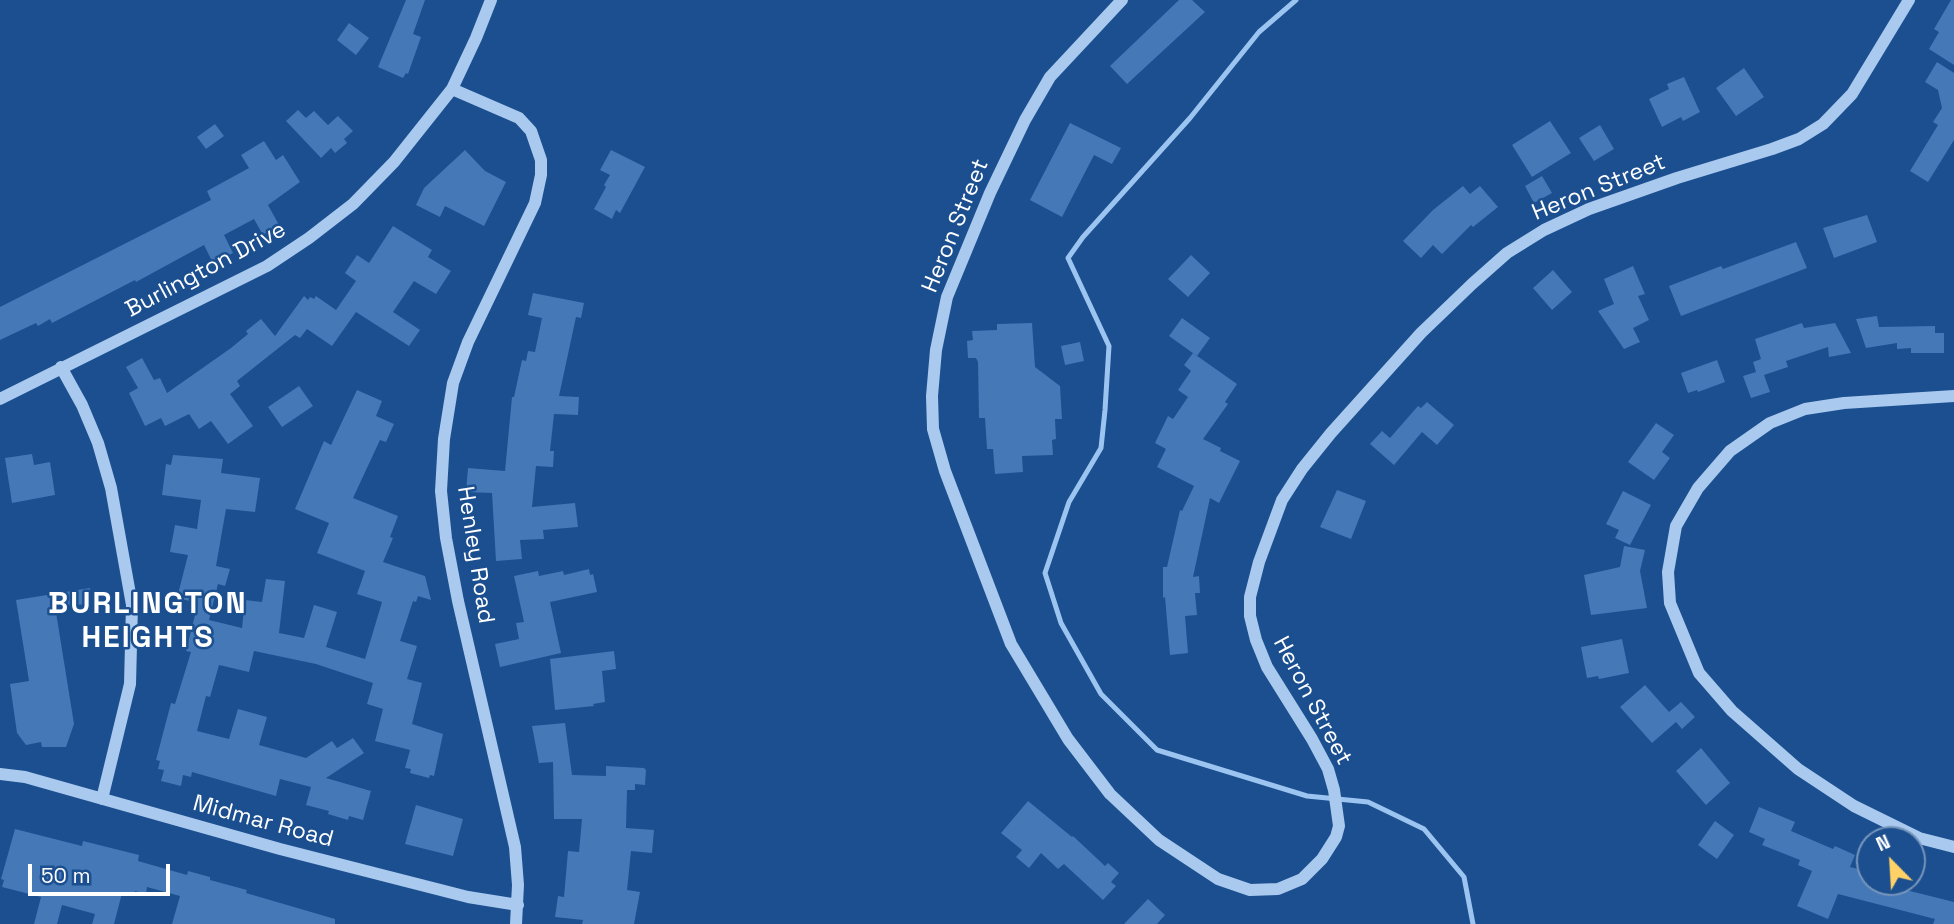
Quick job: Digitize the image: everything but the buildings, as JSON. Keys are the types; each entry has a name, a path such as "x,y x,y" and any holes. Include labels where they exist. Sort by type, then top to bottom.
{"street":[{"name":"Burlington Drive","path":"0,399 267,266 353,204 394,162 452,89 491,0"},
{"name":"Heron Street","path":"1122,0 1050,77 1025,120 990,193 947,297 936,350 932,396 933,429 945,471 1011,644 1068,739 1110,794 1158,840 1218,879 1250,890 1278,889 1302,879 1322,859 1336,837 1339,825 1328,769 1267,667 1250,616 1250,597 1259,562 1282,500 1302,469 1421,333 1507,253 1544,230 1589,209 1772,149 1799,139 1823,124 1852,94 1909,0"},
{"name":"Henley Road","path":"452,89 519,118 531,131 541,160 535,204 468,342 453,383 444,439 441,491 446,538 458,601 515,847 518,905 516,924"},
{"path":"61,368 82,405 98,443 111,488 132,605 130,684 102,799"},
{"path":"1954,396 1844,403 1805,409 1770,423 1730,451 1698,488 1676,526 1668,572 1670,603 1699,673 1732,711 1798,769 1854,806 1919,838 1954,847"},
{"name":"Midmar Road","path":"0,774 25,777 293,853 468,897 518,905"}],"waterway":[{"path":"1296,0 1259,32 1190,118 1083,237 1068,258 1109,346 1105,410 1101,448 1069,502 1045,573 1061,623 1101,694 1157,750 1307,796 1368,802 1424,829 1464,877 1473,924"}],"district":[{"name":"BURLINGTON HEIGHTS","path":"148,622"}]}
